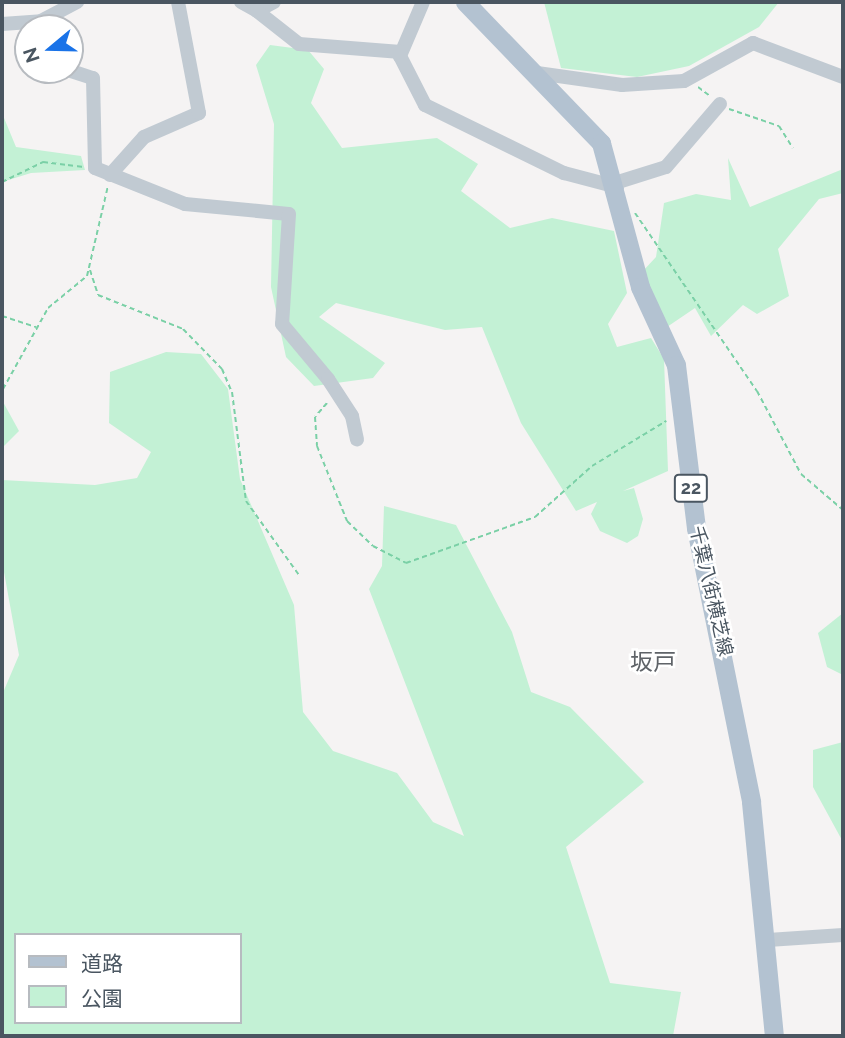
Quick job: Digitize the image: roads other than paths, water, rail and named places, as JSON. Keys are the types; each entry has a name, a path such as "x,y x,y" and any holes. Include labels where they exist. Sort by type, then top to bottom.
{"main road":[{"name":"千葉八街横芝線","path":"465,2 537,73 601,143 618,190 640,287 676,365 695,528 724,646 768,940 774,1036"}],"street":[{"path":"63,14 77,2"},
{"path":"110,175 144,137 198,113 178,2"},
{"path":"241,2 299,44 401,52"},
{"path":"257,11 274,2"},
{"path":"424,2 401,52 417,97 442,116 564,173 618,190 666,167 720,104"},
{"path":"537,73 622,85 690,78 753,43 843,77"},
{"path":"84,75 93,78 95,168 185,204 289,214 282,324 352,416 357,439"},
{"path":"768,940 843,935"}],"district":[{"name":"坂戸","path":"653,662"}]}
